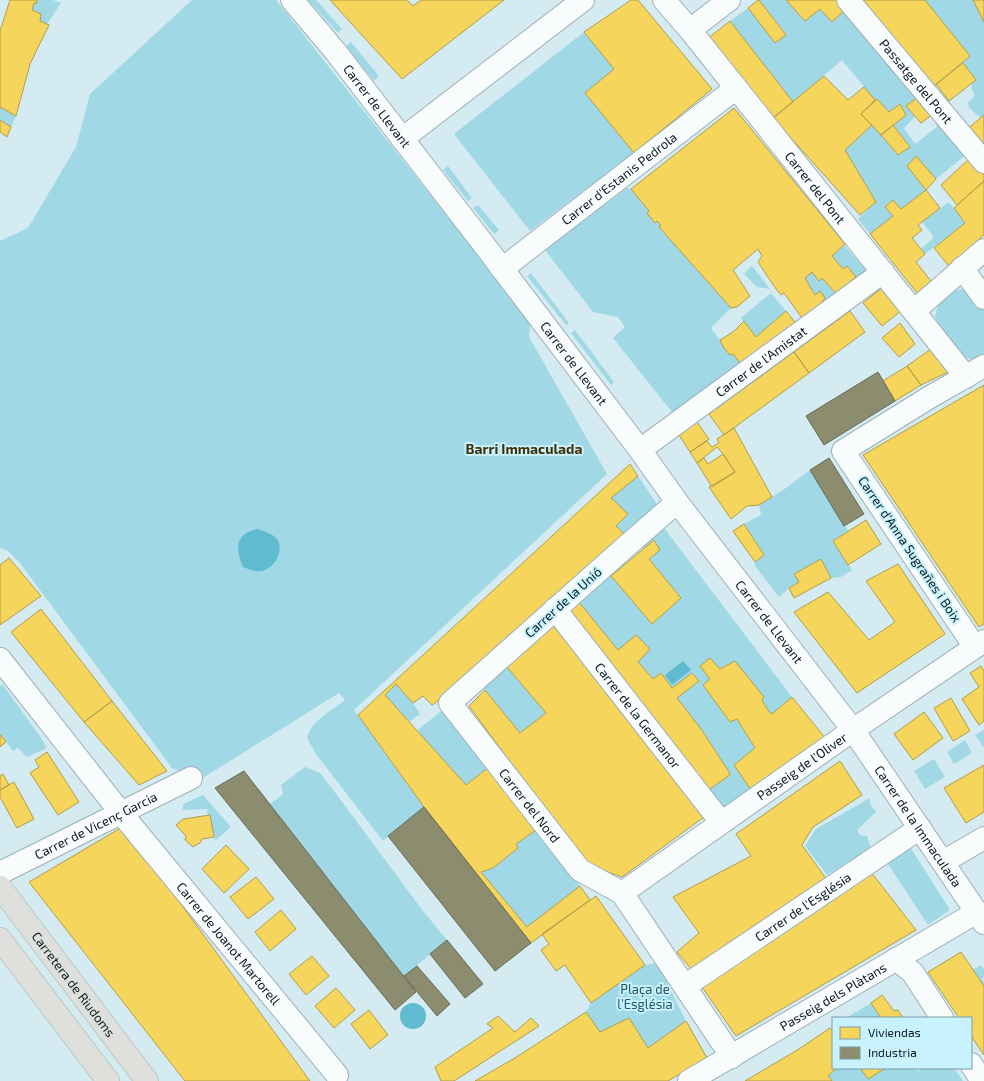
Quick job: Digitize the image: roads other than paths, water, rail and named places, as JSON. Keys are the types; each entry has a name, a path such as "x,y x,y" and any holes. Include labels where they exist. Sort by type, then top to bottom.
{"main road":[{"name":"Carretera de Riudoms","path":"0,887 147,1081"},
{"path":"0,938 108,1081"}],"street":[{"name":"Carrer de Llevant","path":"292,0 335,51 640,450 677,502 853,730"},
{"path":"402,139 583,0"},
{"name":"Carrer del Pont","path":"664,0 690,30 914,311 975,371"},
{"path":"690,30 729,0"},
{"name":"Passatge del Pont","path":"848,0 984,162"},
{"name":"Carrer d'Estanis Pedrola","path":"502,269 736,88"},
{"path":"914,311 984,250"},
{"path":"962,268 984,298"},
{"name":"Carrer de l'Amistat","path":"640,450 883,272"},
{"name":"Carrer d'Anna Sugrañes i Boix","path":"975,371 843,451 980,644"},
{"name":"Carrer de la Unió","path":"450,703 677,502"},
{"name":"Carrer de la Germanor","path":"555,609 721,822"},
{"name":"Passeig de l'Oliver","path":"622,893 853,730 980,644"},
{"name":"Carrer de Joanot Martorell","path":"0,659 121,813 337,1074"},
{"name":"Carrer del Nord","path":"450,703 580,870 622,893"},
{"name":"Carrer de la Immaculada","path":"853,730 980,918"},
{"name":"Carrer de Vicenç Garcia","path":"0,873 191,778"},
{"name":"Carrer de l'Església","path":"685,986 920,828"},
{"path":"943,862 984,838"},
{"path":"622,893 732,1057"},
{"name":"Passeig dels Plàtans","path":"689,1081 896,959 980,918"},
{"path":"896,959 913,973 941,1017"},
{"path":"972,1066 982,1081"}],"district":[{"name":"Barri Immaculada","path":"524,448"}],"park label":[{"name":"Plaça de l'Església","path":"645,996"}]}
